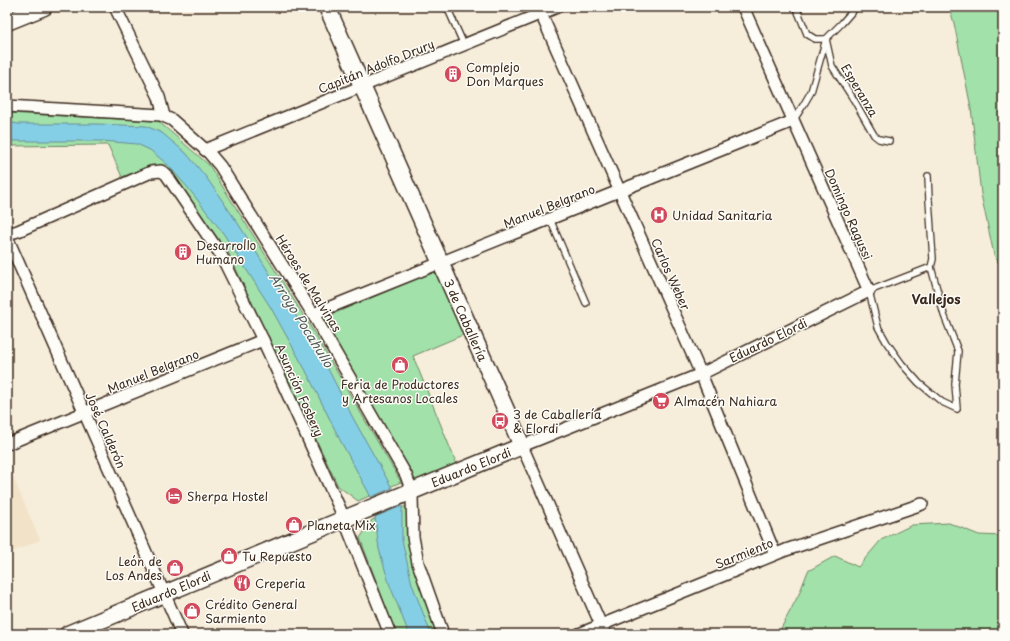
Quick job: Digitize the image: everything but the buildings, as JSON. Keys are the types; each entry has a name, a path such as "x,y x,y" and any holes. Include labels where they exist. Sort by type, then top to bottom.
{"main road":[{"path":"7,22 44,7"},
{"name":"3 de Caballería","path":"327,7 522,446"},
{"name":"Eduardo Elordi","path":"68,634 522,446"}],"street":[{"path":"115,7 159,97 164,116"},
{"name":"Capitán Adolfo Drury","path":"205,150 464,45 540,10 557,7"},
{"name":"Domingo Ragussi","path":"743,7 869,290"},
{"name":"Carlos Weber","path":"540,10 701,374 775,554"},
{"name":"Héroes de Malvinas","path":"7,106 155,114 164,116 172,120 213,157 314,314 408,480 406,493 413,507 413,537 416,556 444,634"},
{"name":"Manuel Belgrano","path":"314,314 793,121"},
{"name":"Asunción Fosbery","path":"7,234 18,231 151,172 161,171 168,176 221,256 263,340 336,500 390,634"},
{"name":"José Calderón","path":"7,237 182,634"},
{"name":"Eduardo Elordi","path":"522,446 701,374 869,290"},
{"name":"Manuel Belgrano","path":"7,444 263,340"},
{"name":"3 de Caballería","path":"522,446 603,629"},
{"name":"Sarmiento","path":"579,634 603,629 775,554 922,504"}],"lane":[{"path":"447,7 464,45"},
{"path":"796,7 807,34 815,39 826,39"},
{"path":"793,121 811,92 826,39 856,7"},
{"name":"Esperanza","path":"826,39 832,66 874,135 879,139 889,141"},
{"path":"869,290 930,267 933,259 928,176"},
{"path":"550,219 586,303"},
{"name":"Domingo Ragussi","path":"869,290 878,327 898,359 919,383 942,402 957,409 955,384 958,351 944,315 930,267"}],"shaded area":[{"path":"7,463 40,540 7,554"}],"green space":[{"path":"949,7 1003,7 1003,271 994,255 981,194 971,108 954,23"},
{"path":"7,113 158,121 209,165 309,324 401,482 358,501 338,486 229,254 166,167 152,165 122,177 108,145 7,146"},
{"path":"437,270 465,334 413,356 457,465 414,483 321,319"},
{"path":"409,505 439,634 396,634 360,538 372,520"},
{"path":"949,523 979,535 1003,536 1003,634 778,634 799,594 808,571 835,556 858,567 881,540 912,525"}],"water":[{"path":"7,122 18,124 98,124 146,126 162,133 186,153 206,177 239,225 277,285 326,365 353,418 392,488 371,497 340,440 306,371 271,308 223,233 189,189 167,164 150,150 137,144 103,141 7,141"},
{"path":"402,506 402,540 412,584 431,634 409,634 389,583 379,549 375,517"}],"place":[{"name":"Complejo Don Marques","path":"453,74"},
{"name":"Unidad Sanitaria","path":"659,215"},
{"name":"Desarrollo Humano","path":"183,252"},
{"name":"Feria de Productores y Artesanos Locales","path":"400,365"},
{"name":"Almacén Nahiara","path":"661,401"},
{"name":"3 de Caballería & Elordi","path":"500,421"},
{"name":"Sherpa Hostel","path":"174,496"},
{"name":"Planeta Mix","path":"294,525"},
{"name":"Tu Repuesto","path":"229,556"},
{"name":"León de Los Andes","path":"175,568"},
{"name":"Creperia","path":"242,583"},
{"name":"Crédito General Sarmiento","path":"192,611"}],"district":[{"name":"Vallejos","path":"936,298"}],"water label":[{"name":"Arroyo Pocahullo","path":"302,320"}]}
